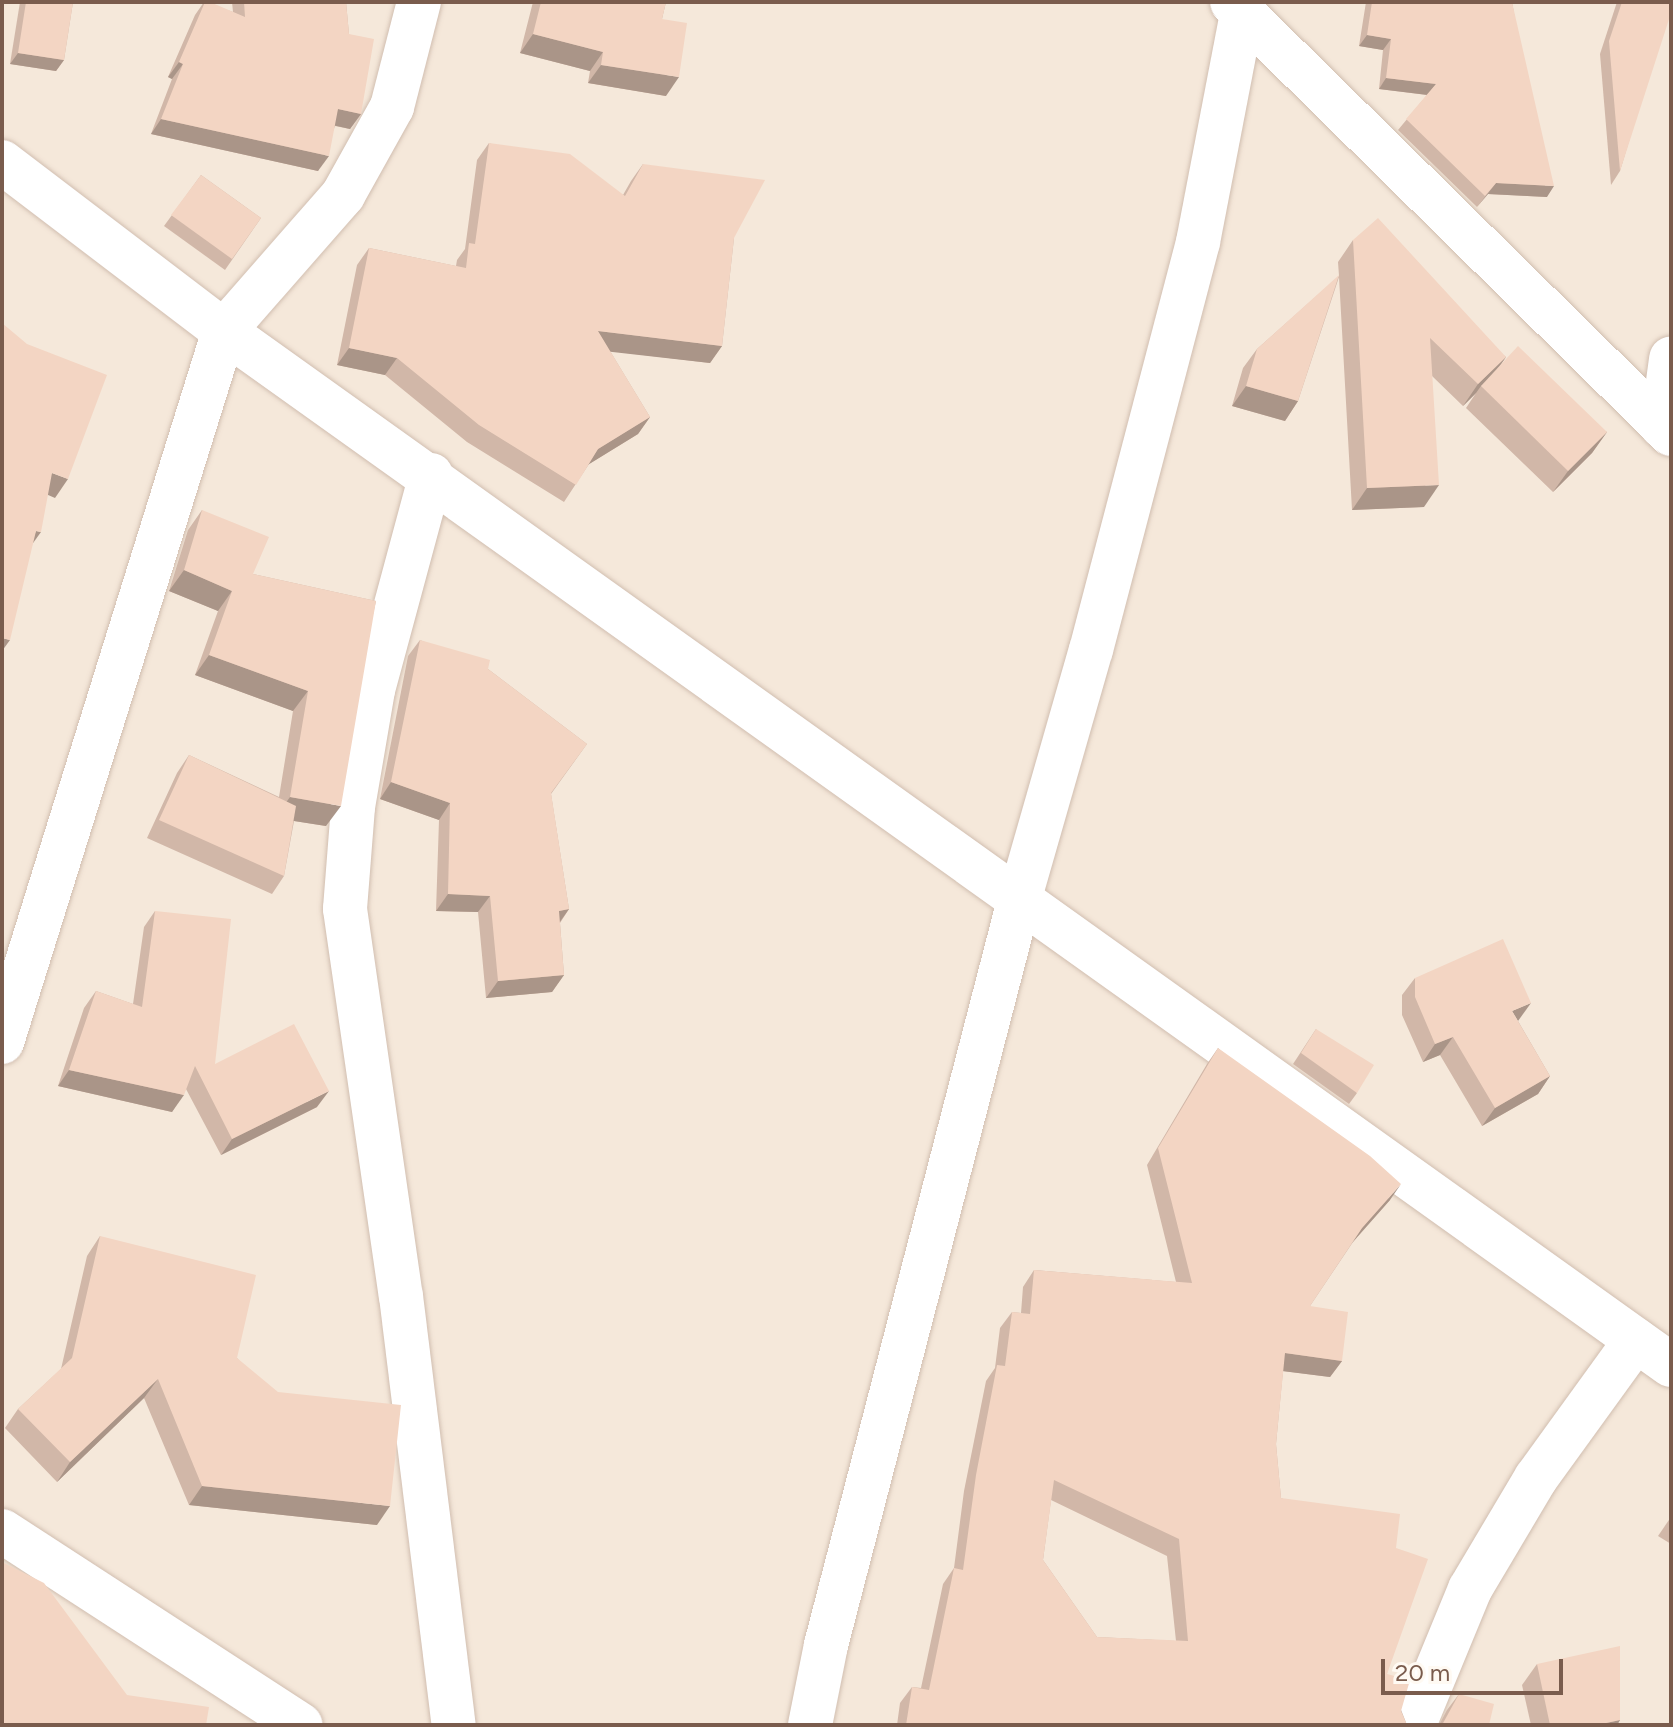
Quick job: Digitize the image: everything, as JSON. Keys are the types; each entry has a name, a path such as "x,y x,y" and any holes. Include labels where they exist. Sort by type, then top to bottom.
{"street":[{"path":"2,1042 224,331 343,195 392,107 419,2"},
{"path":"1240,5 1666,430"},
{"path":"810,1725 826,1645 1020,897 1091,650 1198,242 1240,5"},
{"path":"2,162 224,331 431,475 1671,1365"},
{"path":"1666,430 1671,359"},
{"path":"431,475 373,690 353,807 345,909 401,1296 454,1725"},
{"path":"1414,1725 1470,1589 1536,1478 1636,1340"},
{"path":"2,1531 301,1725"}],"shaded area":[{"path":"2,2 1671,2 1671,1725 2,1725"}],"building":[{"path":"26,2 73,2 64,60 18,53"},
{"path":"205,2 245,17 244,2 346,2 349,34 374,39 361,114 338,109 329,156 161,119 183,64 179,62"},
{"path":"541,2 666,2 662,19 687,23 679,77 601,65 603,52 533,34"},
{"path":"1372,2 1512,2 1554,186 1496,183 1485,196 1406,119 1436,84 1386,78 1391,39 1367,35"},
{"path":"1622,2 1671,2 1671,13 1620,171 1609,41"},
{"path":"489,143 570,154 625,196 643,164 765,180 734,238 722,346 598,331 650,417 598,449 576,485 479,425 397,358 349,348 369,248 466,268 469,243 475,244"},
{"path":"201,175 261,218 232,259 171,215"},
{"path":"1378,218 1506,357 1478,384 1430,338 1439,485 1367,488 1353,240"},
{"path":"1339,275 1298,401 1246,386 1257,349"},
{"path":"2,323 27,344 107,375 68,479 52,473 41,532 36,531 10,640 2,638"},
{"path":"1518,346 1607,432 1568,471 1481,386"},
{"path":"202,510 269,537 253,574 376,601 341,806 290,797 308,691 209,655 232,591 184,570"},
{"path":"420,640 490,660 488,669 587,744 551,793 569,909 559,911 564,975 498,981 490,896 448,894 450,803 391,782"},
{"path":"189,755 296,806 284,876 159,820"},
{"path":"155,911 231,919 215,1064 294,1024 329,1091 232,1139 195,1066 184,1095 69,1070 96,991 142,1007"},
{"path":"1503,939 1531,1003 1512,1011 1550,1076 1495,1108 1453,1037 1435,1044 1415,997 1415,978"},
{"path":"1316,1029 1374,1065 1357,1093 1301,1053"},
{"path":"1218,1048 1370,1156 1401,1184 1362,1228 1310,1306 1348,1312 1342,1361 1285,1353 1276,1444 1281,1498 1400,1514 1396,1548 1428,1559 1387,1674 1410,1680 1401,1711 1407,1725 906,1725 912,1687 929,1690 954,1568 963,1570 976,1475 997,1365 1005,1366 1012,1312 1030,1314 1034,1270 1192,1283 1158,1148","holes":["1054,1480 1179,1539 1188,1641 1097,1637 1043,1560"]},
{"path":"100,1236 256,1275 237,1358 278,1392 401,1405 390,1506 202,1486 158,1379 70,1462 18,1409 72,1358"},
{"path":"2,1562 44,1583 127,1695 209,1707 206,1725 2,1725"},
{"path":"1620,1646 1620,1720 1597,1725 1550,1725 1537,1664"},
{"path":"1459,1694 1494,1704 1489,1725 1442,1725"}]}
